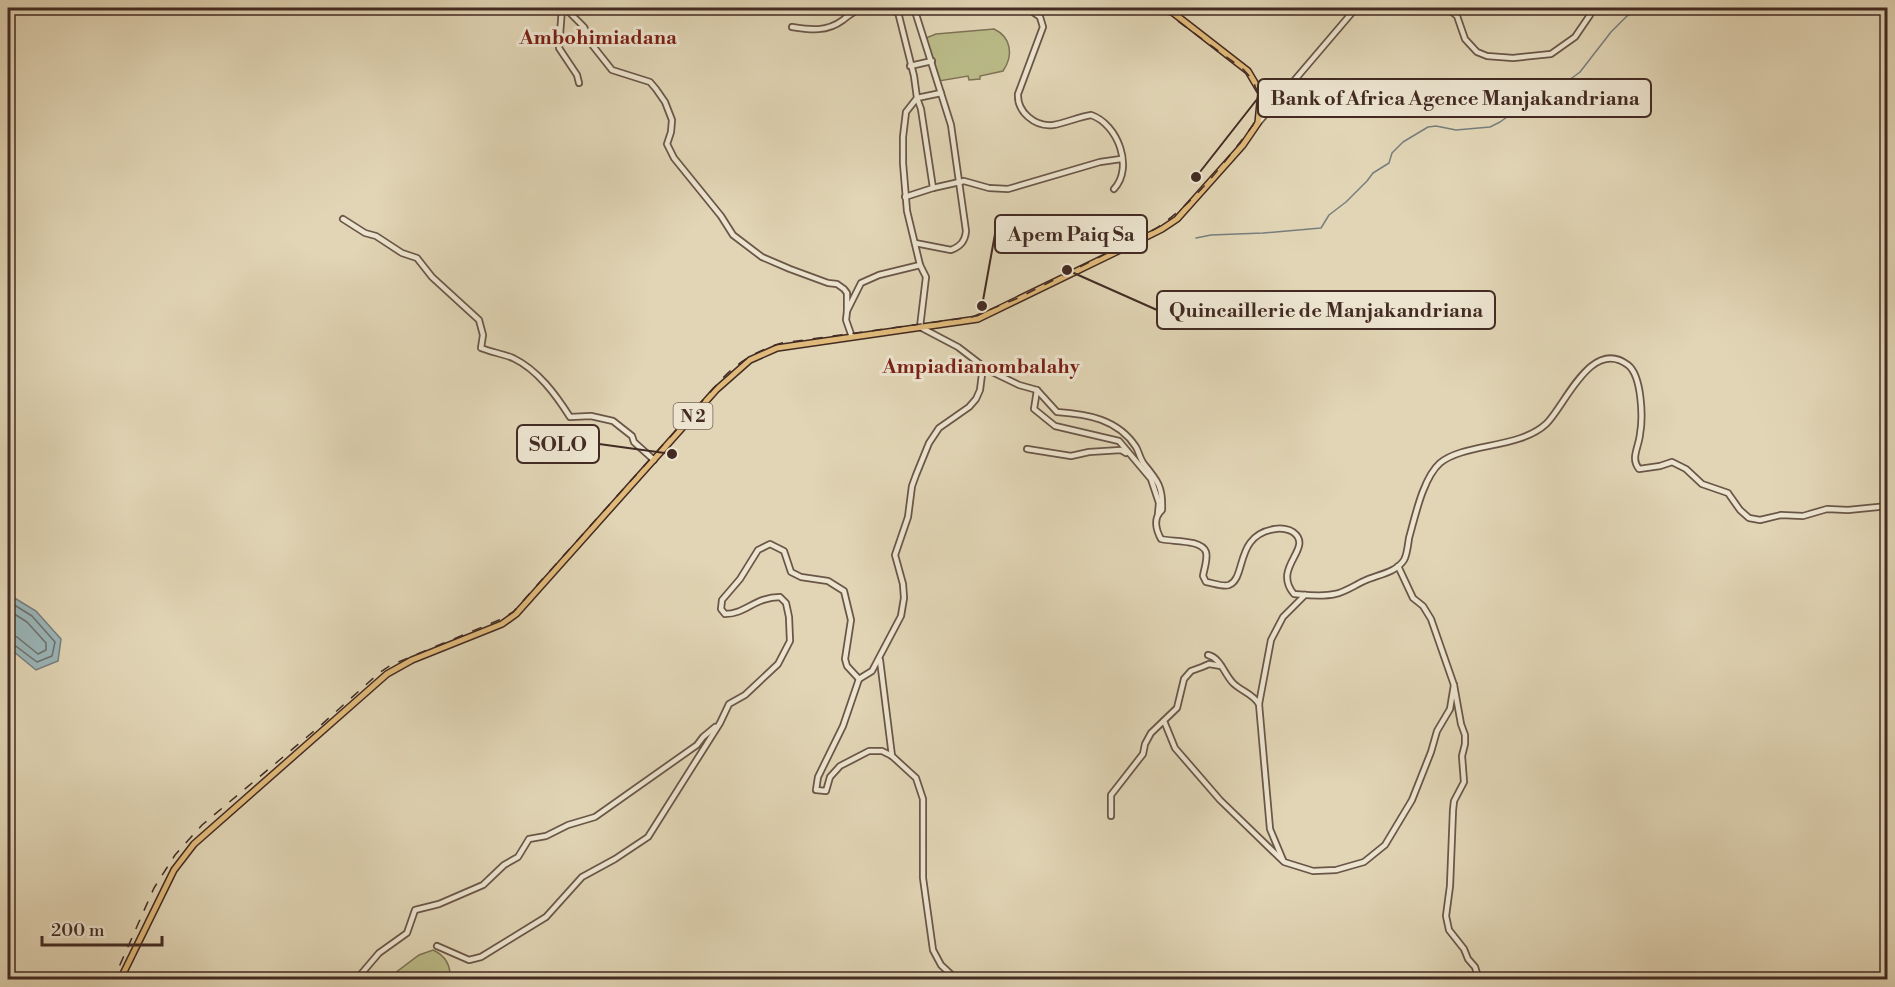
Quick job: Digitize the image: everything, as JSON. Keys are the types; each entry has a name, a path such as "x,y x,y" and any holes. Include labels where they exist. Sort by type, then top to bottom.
{"main road":[{"name":"N 2","path":"120,980 174,870 194,844 387,674 412,660 502,624 516,614 716,390 750,360 777,348 978,319 1162,229 1177,219 1243,145 1258,123 1261,93 1248,70 1167,8"}],"street":[{"path":"564,8 559,48 577,75 579,83"},
{"path":"564,8 580,21 593,46 612,69 650,82 656,89 665,102 672,120 667,144 674,158 721,216 733,235 762,257 828,284 837,284 844,289 847,293 846,320 852,337"},
{"path":"792,27 822,29 863,8"},
{"path":"879,8 898,10"},
{"path":"892,8 898,10"},
{"path":"914,8 951,125 966,231 965,239 951,250 915,243"},
{"path":"1027,8 1043,22 1018,94 1018,102 1025,115 1042,124 1053,125 1091,115 1100,118 1116,135 1124,174 1114,189"},
{"path":"1258,123 1356,8"},
{"path":"1447,8 1458,16 1465,39 1477,52 1487,56 1513,58 1551,54 1575,37 1593,8"},
{"path":"898,10 921,109 933,188"},
{"path":"910,66 932,61"},
{"path":"942,93 917,98 906,112 903,137 905,197 920,265 926,277 920,327 958,347 1004,378 1037,390 1057,412 1097,417 1113,424 1130,439 1137,448 1142,463 1151,470 1159,482 1163,496 1162,510 1158,514"},
{"path":"905,197 959,182 1008,189 1100,162 1121,159"},
{"path":"343,219 364,233 376,236 402,253 417,258 432,277 479,320 483,335 481,348 512,357 520,362 553,391 570,417 603,417 624,429 632,436 634,442 654,460"},
{"path":"847,311 861,283 879,275 920,265"},
{"path":"1037,390 1034,409 1048,422 1055,426 1119,441 1150,478 1159,503 1156,522 1161,539 1172,542 1191,542 1203,548 1206,553 1203,576 1206,582 1227,586 1236,579 1251,540 1266,531 1281,528 1293,532 1299,540 1299,550 1288,567 1286,576 1287,585 1294,594 1335,594 1398,566 1404,560 1428,480 1438,465 1449,457 1499,445 1529,434 1545,425 1585,372 1599,361 1614,359 1627,364 1636,372 1641,416 1640,434 1634,456 1635,464 1639,469 1672,462 1686,470 1702,484 1728,494 1749,518 1760,520 1781,515 1803,516 1827,509 1848,510 1887,506"},
{"path":"957,980 941,965 933,951 923,878 925,819 921,788 916,778 892,756 874,750 864,753 836,771 830,777 826,791 816,790 818,777 843,726 859,678 872,671 901,616 904,598 903,584 895,555 908,517 912,486 916,475 929,443 939,428 969,407 976,399 980,390 983,366"},
{"path":"1027,449 1071,456 1089,452 1121,450 1131,456"},
{"path":"437,946 469,960 481,957 546,916 582,877 648,837 720,723 729,704 745,695 778,664 790,641 786,603 780,597 759,600 735,614 725,614 721,609 722,600 740,579 758,550 770,544 784,551 791,572 801,577 828,581 844,591 851,620 845,659 847,666 859,678"},
{"path":"1398,566 1413,598 1423,606 1431,620 1454,685 1465,735 1462,756 1464,782 1454,801 1453,810 1450,886 1446,916 1449,930 1475,967 1479,980"},
{"path":"1284,862 1270,829 1259,704 1271,640 1283,617 1305,595"},
{"path":"1208,655 1214,657 1233,683 1259,704"},
{"path":"880,659 892,756"},
{"path":"1111,816 1111,795 1143,754 1151,732 1178,708 1184,679 1191,671 1202,666 1209,664 1221,666"},
{"path":"1164,721 1175,748 1220,800 1284,862 1314,872 1336,870 1364,862 1385,844 1412,800 1437,731 1450,709 1454,685"},
{"path":"356,980 379,953 407,933 415,910 439,904 483,885 504,865 518,857 529,839 546,837 568,825 595,818 697,745 720,723"}],"green space":[{"path":"994,29 1000,32 1009,47 1009,59 1003,71 980,76 980,79 969,80 968,76 939,81 926,38 936,34"},
{"path":"433,950 447,962 450,979 387,979 419,955"}],"water":[{"path":"8,594 36,611 61,639 58,661 36,670 8,647"}],"waterway":[{"path":"1196,238 1321,228 1329,215 1346,202 1373,173 1389,163 1392,153 1403,142 1428,127 1436,126 1456,130 1490,127 1500,122 1580,72 1611,32 1627,16 1641,8"}],"railway":[{"path":"106,980 119,967 154,888 175,855 202,825 379,673 391,665 513,612 722,379 742,362 765,349 782,343 972,317 1018,298 1155,229 1170,219 1196,194 1232,153 1253,125 1259,103 1258,93 1252,79 1243,69 1160,8"}],"place":[{"name":"Bank of Africa Agence Manjakandriana","path":"1196,177"},
{"name":"Quincaillerie de Manjakandriana","path":"1067,270"},
{"name":"Apem Paiq Sa","path":"982,306"},
{"name":"SOLO","path":"672,454"}],"district":[{"name":"Ambohimiadana","path":"598,37"},
{"name":"Ampiadianombalahy","path":"981,366"}]}
